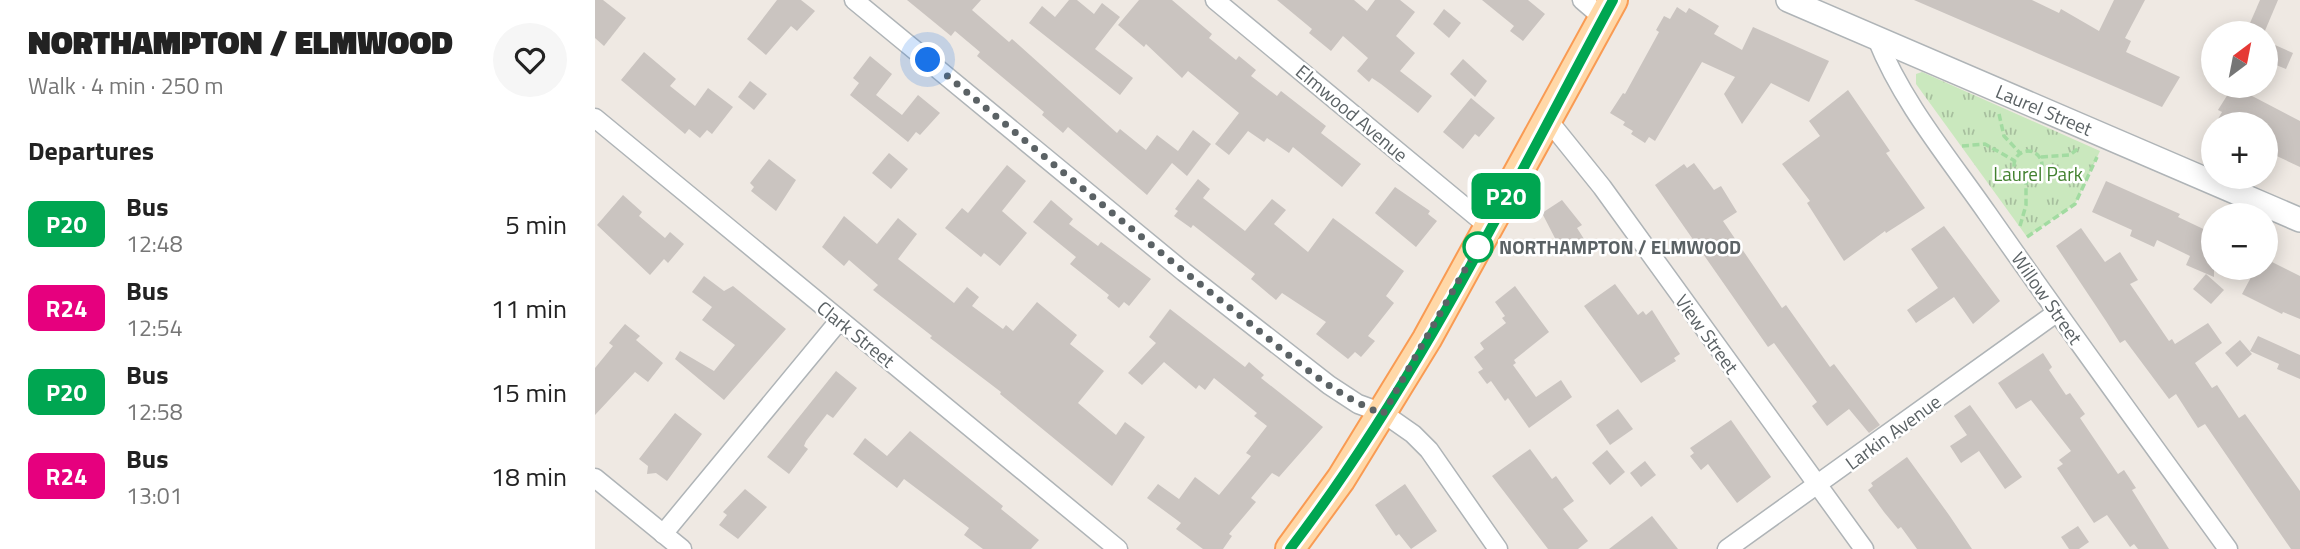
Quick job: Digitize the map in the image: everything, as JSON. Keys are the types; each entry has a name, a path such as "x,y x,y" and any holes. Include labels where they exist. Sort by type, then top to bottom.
{"main road":[{"path":"1290,549 1320,511 1383,414 1608,9"}],"street":[{"path":"854,0 1184,272 1329,385 1358,404 1383,414 1413,434 1429,450 1498,549"},
{"name":"Elmwood Avenue","path":"1215,0 1489,227"},
{"path":"1581,0 1608,9"},
{"name":"Laurel Street","path":"1788,0 2300,220"},
{"name":"Willow Street","path":"1877,39 1888,66 1913,105 2056,313 2228,549"},
{"name":"Clark Street","path":"595,118 1118,549"},
{"name":"View Street","path":"1548,120 1602,187 1864,549"},
{"name":"Larkin Avenue","path":"1727,549 2056,313"},
{"path":"663,534 839,321"},
{"path":"595,478 682,549"}],"path":[{"path":"1999,112 2004,136 2020,153"},
{"path":"1962,146 1985,144 2015,161"},
{"path":"2041,158 2041,171 2035,177 2026,178 2015,170 2015,161 2020,153 2029,151 2041,158 2070,155 2080,147"},
{"path":"2027,237 2075,204 2098,155"},
{"path":"2020,227 2028,193 2026,178"}],"green space":[{"name":"Laurel Park","path":"1922,72 2100,151 2075,204 2027,237 1916,84 1916,74"}],"building":[{"path":"595,0 603,0 626,18 604,46 595,38"},
{"path":"777,0 801,0 815,11 797,31 791,26 766,55 747,39"},
{"path":"907,0 981,0 972,10 1009,42 1012,39 1117,133 1120,129 1146,150 1157,135 1178,151 1193,130 1211,144 1187,176 1172,163 1147,195 1068,127 1063,133 1042,115 1044,112 977,56 980,52 955,31 951,36"},
{"path":"1069,0 1077,0 1094,14 1102,3 1120,17 1095,49 1133,78 1120,95 1029,23 1042,6 1055,17"},
{"path":"1139,0 1172,0 1212,34 1209,38 1236,60 1239,56 1256,70 1251,76 1277,96 1281,91 1326,126 1321,133 1361,164 1342,187 1293,147 1289,153 1267,138 1264,142 1248,131 1229,155 1215,144 1239,113 1188,71 1182,78 1146,44 1144,47 1118,25"},
{"path":"1277,0 1354,0 1367,11 1375,0 1400,0 1415,12 1396,36 1415,53 1400,71 1432,96 1418,113 1381,84 1372,78 1369,82 1357,71 1368,58 1343,36 1331,51 1309,33 1312,29"},
{"path":"1482,0 1528,0 1545,14 1523,41 1510,31 1514,26"},
{"path":"1914,0 2032,0 2059,13 2061,9 2099,31 2114,0 2145,0 2125,38 2131,41 2126,52 2180,77 2162,107"},
{"path":"2260,0 2278,0 2269,21 2251,21"},
{"path":"1677,7 1686,13 1689,8 1719,26 1714,34 1742,50 1753,27 1829,61 1809,102 1771,83 1742,124 1724,94 1735,77 1702,62 1655,141 1649,137 1645,143 1631,134 1633,131 1623,125 1625,122 1610,113 1623,93 1625,94 1659,32 1656,30 1664,16 1670,19"},
{"path":"1444,9 1461,23 1449,38 1433,24"},
{"path":"2279,47 2293,53 2286,69 2279,66"},
{"path":"644,52 676,79 670,86 695,106 708,88 733,107 712,134 707,130 700,138 689,129 685,134 621,80"},
{"path":"870,56 892,74 876,95 902,115 918,95 940,113 920,135 916,132 908,142 850,95 859,83 853,78"},
{"path":"1463,59 1487,81 1475,97 1450,74"},
{"path":"750,81 767,94 754,110 738,97"},
{"path":"1848,90 1890,151 1886,153 1925,208 1886,233 1885,231 1844,261 1807,203 1810,201 1782,164 1820,136 1809,121"},
{"path":"1471,98 1495,118 1479,137 1475,134 1463,149 1443,132"},
{"path":"2226,98 2256,98 2300,121 2300,167 2278,157 2278,112 2218,110"},
{"path":"889,153 908,169 891,189 872,173"},
{"path":"769,159 796,180 776,211 751,191 754,187 750,183"},
{"path":"1694,163 1714,190 1721,186 1737,212 1723,221 1782,308 1786,305 1830,367 1834,364 1880,425 1869,433 1849,409 1827,426 1812,406 1817,402 1774,343 1768,347 1655,185 1684,164 1687,168"},
{"path":"1007,165 1026,181 1002,211 1027,233 1000,266 984,253 981,257 945,228 962,208 968,213"},
{"path":"1198,179 1210,189 1203,198 1245,231 1272,199 1286,210 1274,224 1308,252 1333,218 1404,271 1386,296 1394,303 1368,336 1375,341 1361,357 1355,352 1348,359 1316,334 1326,322 1282,293 1276,300 1251,279 1255,274 1193,225 1191,228 1174,216 1178,211 1175,209"},
{"path":"2106,181 2180,214 2178,217 2201,228 2201,271 2186,265 2190,256 2157,240 2154,247 2130,236 2132,230 2092,212"},
{"path":"1395,187 1430,211 1428,214 1437,221 1416,247 1375,213"},
{"path":"623,195 642,212 639,216 665,238 670,232 684,244 668,263 664,259 650,275 597,225"},
{"path":"1051,200 1073,219 1069,224 1098,246 1101,242 1151,279 1129,306 1124,302 1119,308 1107,298 1109,295 1070,264 1076,257 1033,222"},
{"path":"1562,200 1582,225 1577,228 1584,239 1567,250 1561,241 1558,244 1542,213"},
{"path":"844,216 877,244 898,218 917,234 898,259 954,303 967,287 979,297 972,306 1003,329 1006,325 1013,331 1037,302 1077,335 1070,344 1104,371 1078,403 1116,435 1125,422 1145,437 1112,486 1000,394 1001,392 873,290 878,285 849,260 844,266 822,247"},
{"path":"1944,226 2000,301 1973,324 1954,297 1916,323 1907,310 1938,288 1911,249"},
{"path":"2081,228 2105,262 2120,252 2138,280 2130,284 2169,341 2172,339 2175,344 2208,323 2222,343 2195,363 2212,388 2217,385 2239,418 2245,414 2300,491 2300,549 2291,549 2205,424 2198,428 2176,394 2169,399 2125,340 2120,343 2056,246"},
{"path":"2278,265 2300,276 2300,319 2283,312 2282,314 2242,294 2250,280 2278,280"},
{"path":"704,276 724,291 733,286 786,329 724,400 675,359 680,351 714,371 735,345 702,320 712,307 692,292"},
{"path":"2201,280 2213,280 2224,290 2211,304 2193,289"},
{"path":"1615,284 1638,315 1643,311 1646,315 1652,310 1680,354 1674,358 1676,361 1641,383 1584,306"},
{"path":"1515,286 1549,332 1514,360 1516,363 1513,365 1536,397 1561,380 1572,397 1529,428 1508,398 1505,401 1491,381 1487,384 1478,372 1483,369 1474,357 1484,349 1480,343 1506,323 1502,318 1505,316 1495,302"},
{"path":"1170,309 1245,367 1249,362 1264,375 1261,378 1323,427 1279,477 1272,473 1251,498 1256,502 1229,534 1232,536 1223,549 1203,549 1176,529 1181,523 1147,498 1158,484 1179,499 1195,477 1219,495 1251,456 1246,453 1267,426 1254,416 1257,413 1214,378 1205,390 1199,385 1196,389 1164,362 1142,385 1128,373 1156,343 1149,337"},
{"path":"625,324 640,336 636,340 663,363 648,382 635,372 595,415 595,368 613,346 609,343"},
{"path":"2258,336 2300,355 2300,379 2277,369 2279,364 2250,351"},
{"path":"2240,340 2252,354 2237,367 2225,353"},
{"path":"2043,353 2052,367 2049,370 2066,395 2070,393 2085,414 2080,418 2118,474 2124,470 2136,488 2132,490 2169,549 2138,549 2134,544 2130,547 2107,515 2094,523 2057,468 2063,464 2059,460 2071,451 2031,400 2016,409 1998,383"},
{"path":"836,371 857,388 833,418 827,414 806,441 804,446 808,449 789,474 767,457"},
{"path":"1970,405 2022,477 2005,489 1979,451 1961,463 1950,446 1967,435 1954,416"},
{"path":"1618,409 1633,429 1610,445 1596,425"},
{"path":"675,413 702,434 667,481 656,473 647,474 648,466 639,459"},
{"path":"1731,420 1771,477 1737,503 1708,464 1701,470 1690,456 1694,453 1690,448"},
{"path":"910,431 1003,506 1001,509 1039,540 1031,549 983,549 964,535 969,528 904,479 897,488 853,454 865,438 887,456"},
{"path":"1530,449 1552,479 1556,476 1574,501 1563,509 1588,541 1578,549 1548,549 1492,476"},
{"path":"1607,450 1625,472 1610,485 1592,463"},
{"path":"1907,457 1972,549 1917,549 1868,490 1873,486 1871,483"},
{"path":"1645,461 1656,475 1641,487 1630,473"},
{"path":"1405,484 1437,531 1411,549 1399,534 1396,536 1375,505"},
{"path":"745,489 767,507 738,539 719,525 727,515 723,512"},
{"path":"1652,516 1678,549 1609,549"},
{"path":"2078,526 2089,542 2079,549 2069,549 2061,537"}],"bus line":[{"name":"P20","path":"1290,549 1320,511 1383,414 1613,0"}],"place":[{"name":"NORTHAMPTON / ELMWOOD","path":"1478,247"}],"route":[{"path":"928,60 1184,272 1287,353 1358,404 1383,414 1479,245 1478,247"}]}
